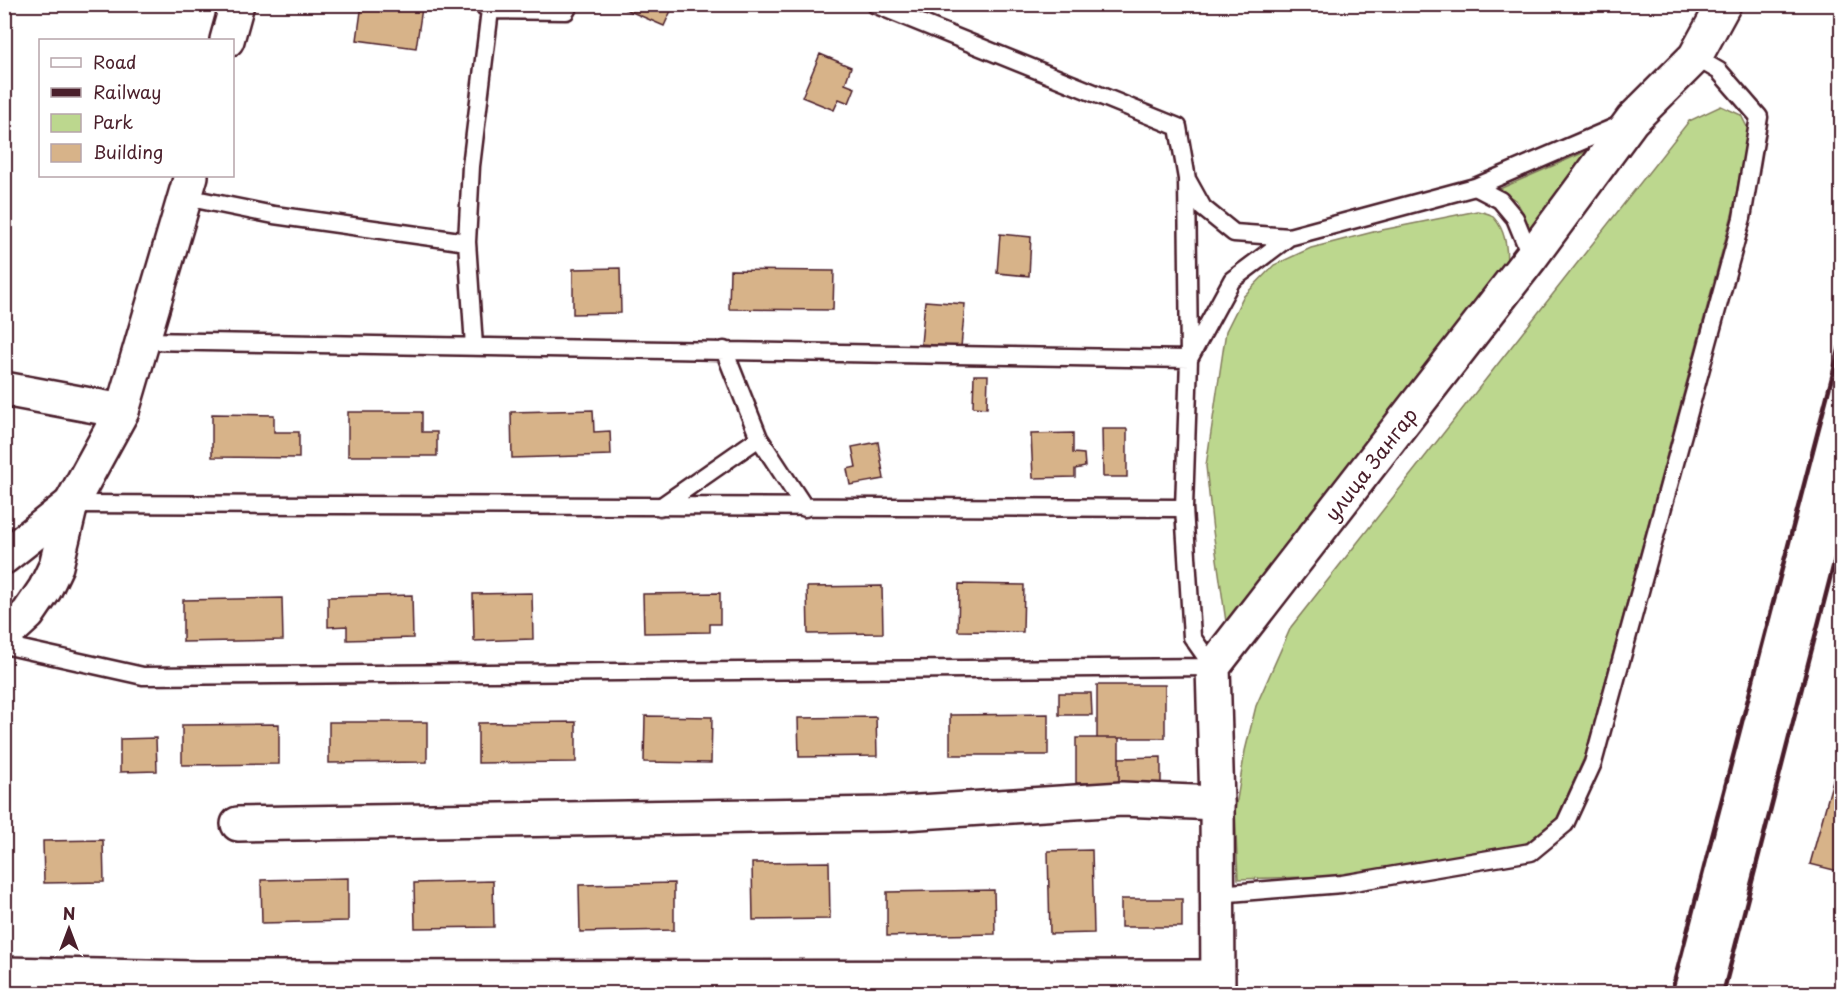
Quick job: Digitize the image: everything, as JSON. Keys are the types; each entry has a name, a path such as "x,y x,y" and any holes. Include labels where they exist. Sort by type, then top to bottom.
{"street":[{"path":"227,39 237,4"},
{"name":"улица Зангар","path":"1213,668 1531,257 1632,120 1695,57 1724,4"},
{"path":"4,636 28,614 45,589 56,566 71,504 122,411 188,186"},
{"path":"4,389 122,411"},
{"path":"4,556 71,504"},
{"path":"4,974 55,984 195,978 1217,985 1217,803 1213,668"},
{"path":"238,824 888,814 1122,799 1217,803"}],"lane":[{"path":"474,346 467,242 471,166 486,7 566,11 570,4"},
{"path":"874,4 1178,127 1187,179 1189,359 1184,508 1192,637 1213,668"},
{"path":"1217,894 1342,884 1531,852 1565,824 1593,763 1744,206 1759,117 1719,71 1695,57"},
{"path":"1187,179 1203,208 1234,233 1289,237 1475,187 1632,120"},
{"path":"188,186 274,215 467,242"},
{"path":"1475,187 1500,200 1515,218 1531,257"},
{"path":"1189,359 1232,280 1289,237"},
{"path":"144,341 1189,359"},
{"path":"724,350 759,438 805,508"},
{"path":"660,507 759,438"},
{"path":"71,504 1184,508"},
{"path":"4,645 143,676 1213,668"}],"green space":[{"path":"1721,106 1741,115 1748,129 1733,211 1585,756 1557,818 1525,844 1461,857 1343,876 1238,879 1235,812 1245,751 1256,706 1291,627 1689,121"},
{"path":"1594,148 1532,241 1516,200 1497,190"},
{"path":"1477,211 1491,215 1500,227 1507,256 1506,271 1226,622 1206,466 1226,331 1243,297 1274,265 1311,248 1377,231"}],"building":[{"path":"362,4 399,4 422,8 416,48 357,40"},
{"path":"627,4 674,4 664,26 625,9"},
{"path":"820,54 851,67 845,84 855,88 849,103 839,99 834,110 802,97"},
{"path":"1000,234 1031,237 1029,276 997,273"},
{"path":"620,268 621,313 573,314 573,269"},
{"path":"730,270 834,271 833,310 729,309"},
{"path":"925,301 965,304 961,347 921,344"},
{"path":"974,375 988,375 987,408 973,407"},
{"path":"593,410 594,432 610,431 611,455 512,458 511,412"},
{"path":"348,412 422,412 422,432 437,432 437,456 348,456"},
{"path":"212,414 274,415 274,432 299,432 299,458 212,457"},
{"path":"1102,429 1127,429 1127,477 1103,477"},
{"path":"1073,433 1073,453 1084,454 1085,467 1075,469 1075,477 1033,478 1031,434"},
{"path":"878,442 884,479 850,485 847,469 856,467 852,447"},
{"path":"959,584 1024,585 1023,632 958,631"},
{"path":"882,586 883,633 808,634 807,587"},
{"path":"532,593 533,639 474,641 473,594"},
{"path":"720,593 720,624 710,624 710,632 644,633 643,594"},
{"path":"412,595 413,638 347,640 347,626 328,627 328,597"},
{"path":"282,598 283,640 183,642 183,600"},
{"path":"1097,685 1165,685 1165,738 1097,738"},
{"path":"1059,693 1091,693 1092,715 1059,715"},
{"path":"1048,714 1048,755 950,755 950,715"},
{"path":"645,716 712,717 711,763 644,762"},
{"path":"876,717 877,756 799,757 798,718"},
{"path":"329,722 427,722 427,762 329,763"},
{"path":"576,722 576,762 478,763 478,723"},
{"path":"279,724 279,764 182,765 182,725"},
{"path":"156,738 157,771 120,772 120,739"},
{"path":"1076,738 1119,738 1119,783 1076,783"},
{"path":"1161,757 1161,783 1119,783 1119,758"},
{"path":"1838,762 1842,763 1842,872 1810,864"},
{"path":"103,840 104,882 44,883 43,841"},
{"path":"1092,850 1094,933 1050,934 1048,851"},
{"path":"829,862 830,919 753,920 752,863"},
{"path":"348,878 348,921 262,923 261,880"},
{"path":"493,881 494,927 415,928 414,883"},
{"path":"674,883 674,930 580,932 579,885"},
{"path":"994,890 995,934 887,936 887,892"},
{"path":"1121,899 1182,899 1182,927 1121,927"}],"railway":[{"path":"1671,994 1842,339"},
{"path":"1723,994 1842,532"}]}
